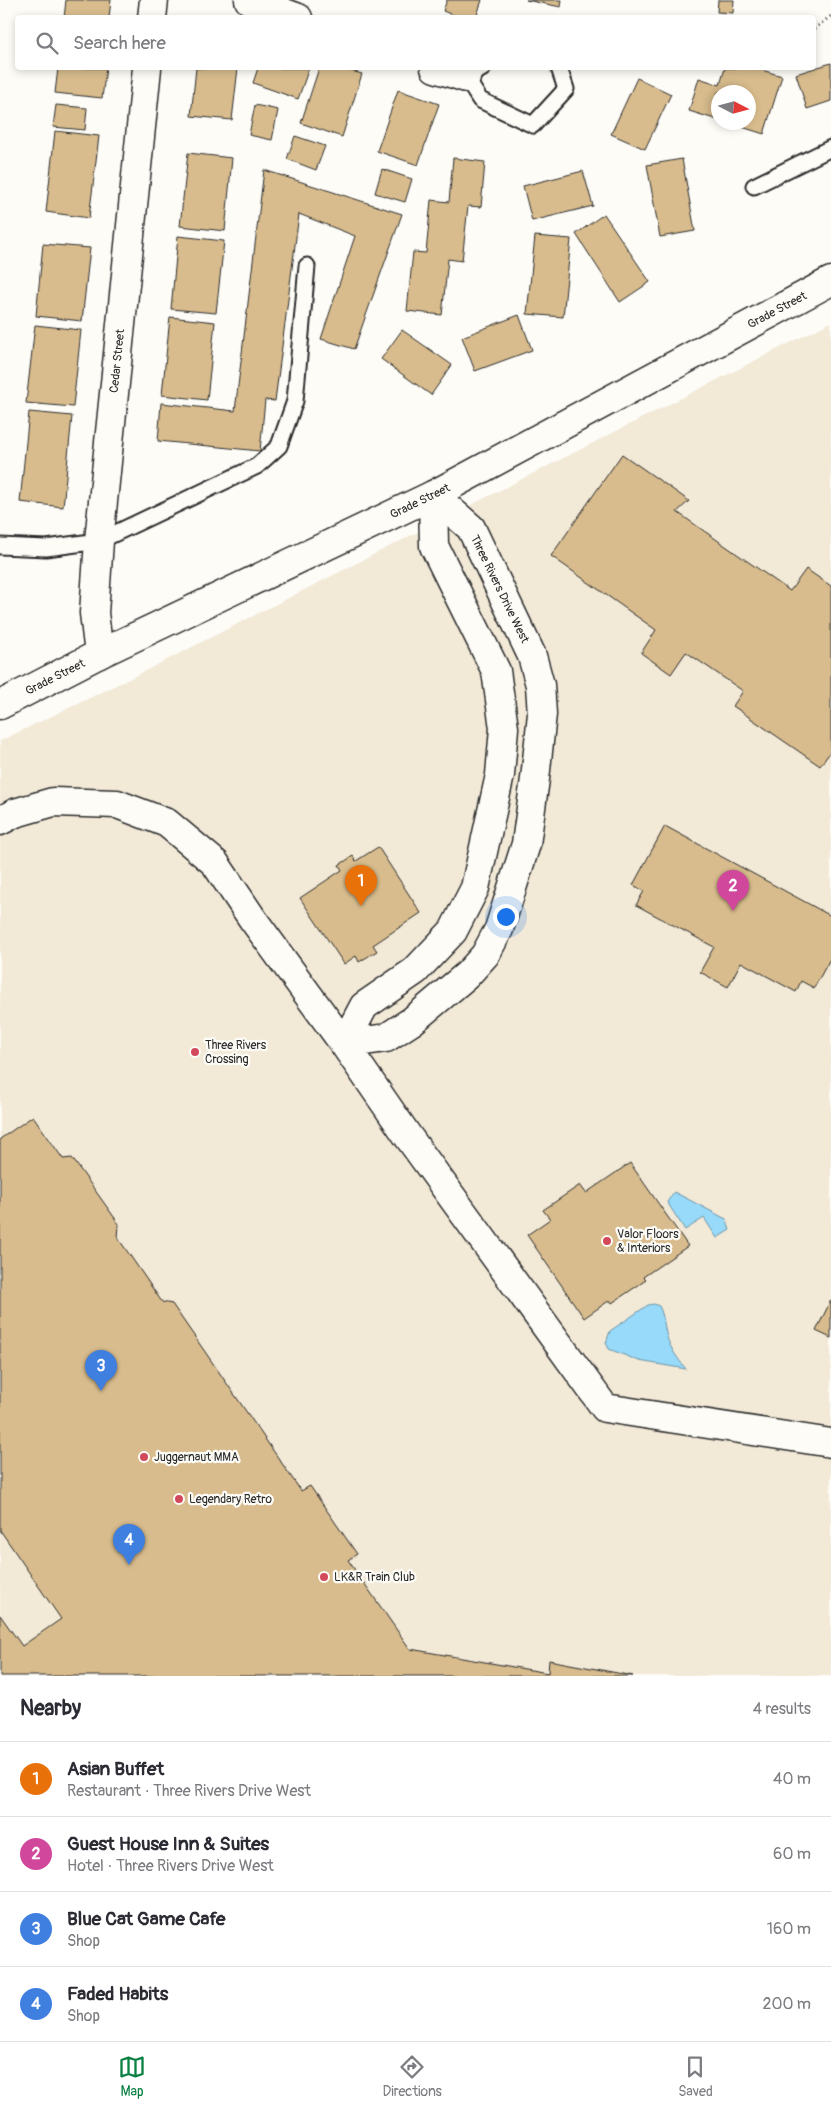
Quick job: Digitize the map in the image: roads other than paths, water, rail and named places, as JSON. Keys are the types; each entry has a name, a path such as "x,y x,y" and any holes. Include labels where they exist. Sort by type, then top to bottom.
{"street":[{"path":"152,15 154,0"},
{"path":"249,0 290,15"},
{"name":"Cedar Street","path":"99,654 94,613 98,541 147,70"},
{"path":"451,70 474,73"},
{"name":"Grade Street","path":"0,705 99,654 433,496 831,281"},
{"path":"344,1044 364,1006 415,971 453,931 475,888 500,774 504,728 496,670 434,546 433,496"},
{"name":"Three Rivers Drive West","path":"344,1044 386,1038 412,1021 467,975 485,955 500,929 526,844 542,714 540,685 532,656 471,528 433,496"},
{"path":"0,821 15,813 53,802 117,804 168,823 214,863 407,1135 605,1408 831,1443"}],"lane":[{"path":"474,73 480,100 533,125 566,89 560,70"},
{"path":"754,186 831,148"},
{"path":"0,546 46,548 98,541 257,466 279,446 295,401 307,266"}],"water":[{"path":"674,1192 726,1219 730,1230 717,1238 704,1218 685,1230 667,1202"},
{"path":"654,1304 659,1306 661,1310 667,1337 686,1369 639,1361 609,1349 606,1343 610,1331 648,1305"}],"place":[{"name":"Asian Buffet","path":"361,906"},
{"name":"Guest House Inn & Suites","path":"733,911"},
{"name":"Three Rivers Crossing","path":"195,1052"},
{"name":"Valor Floors & Interiors","path":"607,1241"},
{"name":"Blue Cat Game Cafe","path":"101,1391"},
{"name":"Juggernaut MMA","path":"144,1457"},
{"name":"Legendary Retro","path":"179,1499"},
{"name":"Faded Habits","path":"129,1565"},
{"name":"LK&R Train Club","path":"324,1577"}]}
